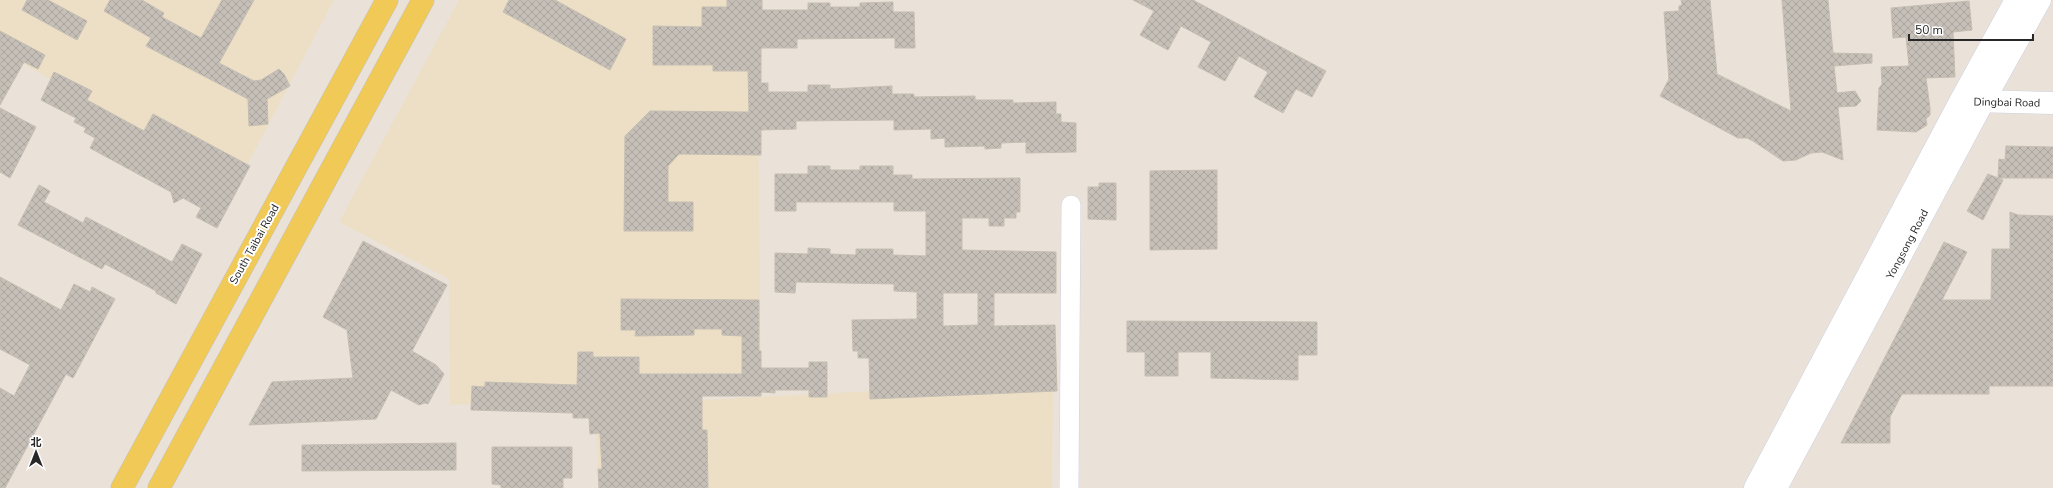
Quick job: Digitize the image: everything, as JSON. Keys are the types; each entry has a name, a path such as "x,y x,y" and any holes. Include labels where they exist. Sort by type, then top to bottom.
{"main road":[{"name":"South Taibai Road","path":"122,488 387,0"},
{"path":"159,488 423,0"}],"street":[{"name":"Yongsong Road","path":"1755,488 1961,100 2016,0"},
{"name":"Yongsong Road","path":"1776,488 1983,102 2040,0"},
{"name":"Dingbai Road","path":"1961,100 1983,102 2053,103"},
{"path":"1070,488 1071,205"}],"shaded area":[{"path":"0,0 334,0 235,188 0,50"},
{"path":"459,0 757,0 761,392 450,405 449,279 339,222"},
{"path":"1053,381 1052,488 599,488 595,406"}],"building":[{"path":"27,0 48,0 87,21 77,40 22,10"},
{"path":"110,0 142,0 164,13 162,17 201,38 222,0 254,0 219,63 254,81 261,80 279,69 284,74 290,86 267,99 268,124 249,126 248,99 146,46 151,38 104,11"},
{"path":"509,0 555,0 626,39 610,70 503,12"},
{"path":"727,0 762,0 762,10 808,10 808,3 830,3 830,7 860,7 860,3 893,2 893,12 914,12 915,48 895,48 895,38 797,39 797,48 761,48 761,83 768,83 768,92 808,92 808,85 830,85 830,89 892,86 892,94 914,94 914,97 975,96 975,100 1013,100 1013,103 1056,102 1056,114 1061,114 1061,122 1076,123 1076,152 1026,153 1026,142 1001,143 1001,148 985,149 985,146 945,147 945,138 931,139 931,129 894,130 894,120 796,121 796,129 761,130 761,155 679,154 668,166 668,202 693,202 693,231 624,231 625,136 650,111 749,112 748,71 713,71 713,65 653,65 653,26 702,27 702,7 727,7"},
{"path":"1133,0 1193,0 1326,71 1312,97 1296,89 1283,113 1254,97 1268,72 1239,56 1225,81 1198,67 1211,42 1181,26 1168,50 1140,35 1154,11"},
{"path":"1681,0 1710,0 1717,74 1791,111 1782,0 1828,0 1833,53 1872,54 1872,63 1834,66 1837,93 1855,91 1861,101 1856,106 1838,107 1843,160 1822,152 1811,153 1796,160 1783,161 1753,141 1747,138 1738,138 1660,96 1669,79 1664,12 1679,11 1679,6 1682,5"},
{"path":"1969,1 1972,30 1953,32 1955,77 1926,78 1930,108 1930,115 1926,119 1927,125 1916,132 1877,130 1879,88 1882,84 1881,67 1909,66 1906,37 1893,38 1891,8"},
{"path":"0,31 45,55 38,69 24,62 0,105"},
{"path":"54,72 92,91 87,100 144,131 153,114 250,166 217,228 196,217 201,208 183,198 174,203 171,192 90,148 95,138 84,132 86,128 74,122 76,118 41,100"},
{"path":"0,108 36,127 10,178 0,172"},
{"path":"2006,146 2053,147 2053,178 1998,178 1999,159 2005,160"},
{"path":"808,166 830,166 830,170 860,170 860,166 893,166 893,175 912,175 912,179 1020,178 1020,212 1016,212 1016,218 1004,218 1004,226 989,226 989,218 962,218 962,250 1056,252 1056,293 994,293 994,326 1055,325 1057,391 870,399 869,358 858,358 858,351 853,351 852,320 917,319 917,292 894,291 894,284 796,282 795,293 775,292 775,253 808,254 808,248 830,249 830,254 856,255 856,249 893,249 893,255 926,256 926,211 894,211 894,202 796,202 796,211 775,211 775,174 808,174","holes":["943,293 978,293 978,325 943,326"]},
{"path":"1217,170 1217,249 1150,250 1150,171"},
{"path":"1988,174 2003,180 1983,220 1967,211"},
{"path":"1099,183 1116,183 1116,220 1088,219 1088,187 1099,187"},
{"path":"39,185 50,191 44,202 83,223 86,217 172,262 182,244 202,254 176,304 156,293 156,291 105,264 102,269 18,225"},
{"path":"2010,212 2018,215 2053,216 2053,386 1989,386 1989,394 1902,394 1890,417 1890,443 1841,443 1944,242 1967,252 1942,300 1991,300 1992,249 2010,249"},
{"path":"363,241 447,285 412,351 436,365 444,374 428,404 425,403 419,405 391,390 376,419 249,425 272,382 353,378 347,330 323,317"},
{"path":"0,277 61,310 74,284 90,292 92,287 115,299 73,378 66,374 5,488 0,488 0,388 14,396 30,365 0,349"},
{"path":"621,299 759,300 759,351 761,351 761,368 809,368 809,362 827,362 827,397 809,397 809,390 775,390 775,393 761,392 761,396 702,396 702,430 707,430 708,488 599,488 598,469 602,469 600,433 590,434 589,418 573,418 573,413 471,410 472,386 485,387 485,382 577,385 578,352 593,352 593,357 639,357 639,374 742,374 742,336 722,335 722,329 694,329 694,335 635,336 636,330 621,330"},
{"path":"1127,321 1317,322 1317,355 1298,355 1298,380 1211,378 1211,352 1178,352 1178,376 1145,376 1145,352 1127,352"},
{"path":"456,443 456,470 302,471 302,445"},
{"path":"492,447 572,447 572,478 563,478 563,488 501,488 501,485 492,484"}]}
